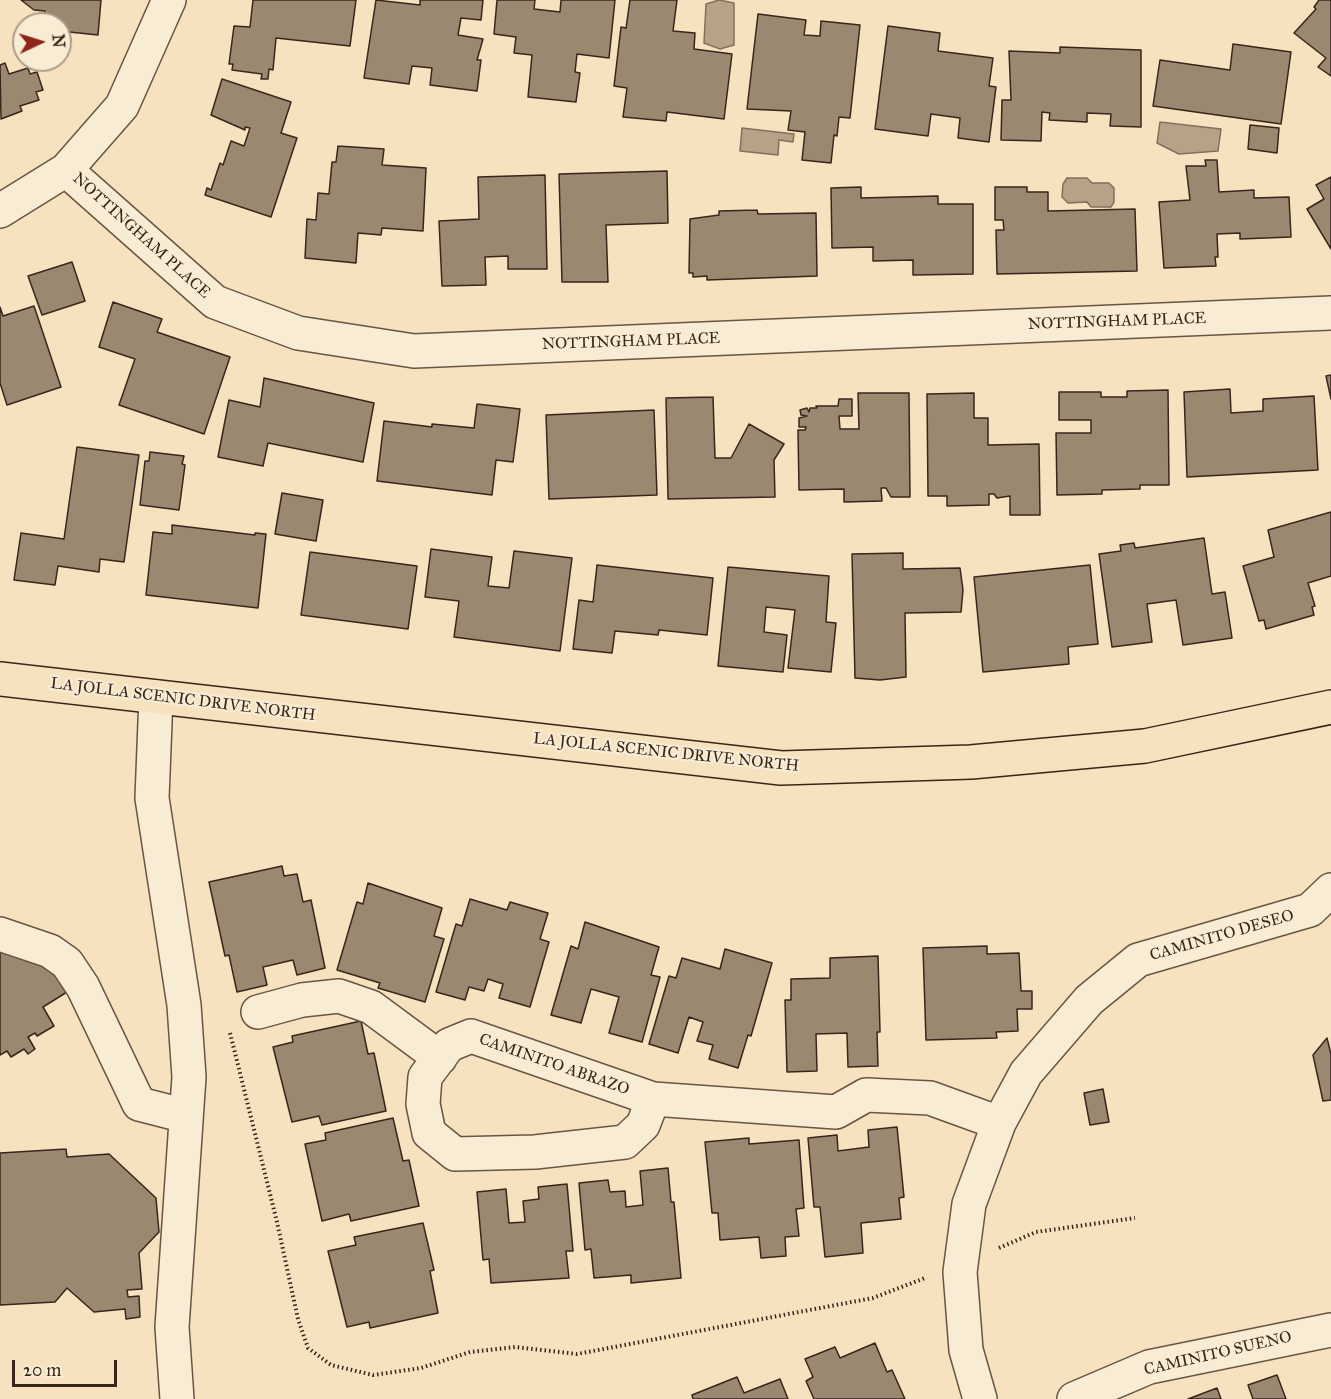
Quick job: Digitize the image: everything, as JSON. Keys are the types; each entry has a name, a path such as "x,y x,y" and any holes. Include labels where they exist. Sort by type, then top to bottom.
{"main road":[{"name":"LA JOLLA SCENIC DRIVE NORTH","path":"0,680 781,768 971,762 1145,746 1331,707"}],"street":[{"path":"66,170 122,106 169,0"},
{"name":"NOTTINGHAM PLACE","path":"0,211 66,170 215,302 298,333 414,351 1331,314"},
{"path":"156,697 152,798 184,1005 189,1077 172,1327 177,1399"},
{"name":"CAMINITO DESEO","path":"980,1399 966,1350 961,1264 969,1204 999,1123 1026,1073 1089,1000 1138,960 1310,910 1331,890"},
{"path":"0,934 50,951 67,963 83,987 139,1104 186,1116"},
{"path":"258,1012 302,1000 339,996 371,1008 440,1058"},
{"name":"CAMINITO ABRAZO","path":"653,1099 643,1125 625,1142 535,1152 454,1154 429,1133 423,1104 425,1077 449,1045 471,1036 653,1099 836,1112 866,1095 930,1098 999,1123"},
{"name":"CAMINITO SUENO","path":"1074,1399 1149,1367 1331,1330"}],"path":[{"path":"228,1028 277,1222 298,1319 308,1348 331,1365 374,1376 421,1368 470,1352 503,1348 577,1354 873,1298 1036,1232 1135,1218"}],"shaded area":[{"path":"719,0 734,3 734,45 720,49 704,43 706,4"},
{"path":"1160,122 1221,129 1218,151 1179,154 1157,143"},
{"path":"742,128 794,134 793,142 779,140 778,155 740,151"},
{"path":"1067,178 1087,178 1092,183 1109,183 1114,188 1114,202 1111,207 1091,207 1087,202 1068,203 1062,197 1063,184"}],"building":[{"path":"21,0 101,0 98,35 72,32 72,12 34,10"},
{"path":"253,0 356,0 350,46 276,38 273,70 269,69 268,79 261,79 262,74 232,70 233,64 229,64 234,26 250,27"},
{"path":"376,0 420,5 420,0 483,0 481,20 461,18 458,35 483,39 477,60 481,60 477,91 430,85 432,68 412,66 409,84 364,78"},
{"path":"497,0 535,0 534,9 560,12 561,0 615,0 609,58 577,54 575,72 580,73 576,102 528,97 532,55 514,53 516,37 494,34"},
{"path":"630,0 677,0 673,31 695,33 694,49 732,54 724,119 667,112 666,121 623,117 627,88 614,86 621,27 626,28"},
{"path":"1319,0 1331,0 1331,76 1318,67 1326,58 1294,33 1316,9 1314,7"},
{"path":"758,14 806,20 804,35 820,36 821,21 860,25 850,118 839,117 837,136 834,135 831,163 802,160 805,132 788,130 791,111 747,109"},
{"path":"888,26 940,33 938,51 993,58 989,86 996,87 989,142 958,138 960,118 931,114 928,136 875,129"},
{"path":"1233,44 1291,52 1281,124 1153,106 1160,60 1230,70"},
{"path":"1060,47 1141,50 1141,127 1110,126 1111,114 1087,113 1087,122 1049,120 1050,113 1042,112 1041,141 1001,140 1002,100 1011,100 1009,51 1060,53"},
{"path":"5,63 9,74 37,72 43,90 36,92 39,100 20,106 22,111 1,119 0,65"},
{"path":"222,79 291,102 281,133 297,138 271,217 205,195 207,188 211,190 220,163 223,165 231,141 244,146 250,128 245,127 245,130 211,115"},
{"path":"1250,125 1279,128 1277,153 1248,149"},
{"path":"338,146 384,149 382,165 426,168 423,231 382,228 381,235 358,233 356,263 305,258 307,219 316,220 318,193 329,194 332,162 336,162"},
{"path":"1205,160 1217,160 1219,192 1254,190 1254,198 1289,197 1291,237 1240,239 1240,233 1217,234 1216,266 1164,268 1159,202 1190,200 1186,166 1206,166"},
{"path":"667,171 668,223 606,225 608,282 562,282 559,174"},
{"path":"545,175 547,269 508,269 508,256 485,257 486,285 442,286 439,221 479,219 478,177"},
{"path":"1331,177 1331,249 1307,209 1324,199 1316,185"},
{"path":"861,187 861,198 938,196 938,204 973,204 973,274 913,275 913,260 873,261 873,247 832,248 831,188"},
{"path":"995,187 1027,187 1027,192 1048,192 1048,211 1135,209 1137,271 997,274 996,230 1004,230 1003,220 995,220"},
{"path":"757,210 758,214 816,213 817,276 707,280 707,276 693,277 693,273 689,273 690,219 719,215 719,211"},
{"path":"72,262 85,301 42,315 28,276"},
{"path":"113,302 162,319 157,332 230,357 204,434 119,405 135,359 99,347"},
{"path":"34,306 61,387 7,405 0,383 0,307 3,316"},
{"path":"1331,375 1331,399 1326,376"},
{"path":"264,378 374,403 363,462 268,443 263,466 218,457 229,400 260,407"},
{"path":"1230,389 1231,413 1263,411 1263,399 1314,396 1318,470 1187,477 1184,392"},
{"path":"1168,390 1169,485 1140,485 1140,489 1102,490 1102,494 1057,495 1056,433 1091,433 1091,420 1059,420 1059,392 1101,392 1101,397 1127,397 1127,391"},
{"path":"858,393 909,393 910,497 891,497 886,488 881,488 882,501 844,502 844,489 799,490 798,430 805,430 806,427 799,427 799,418 807,416 801,415 800,410 807,408 809,412 810,408 817,408 816,406 838,406 839,399 852,399 852,416 839,416 840,429 859,429"},
{"path":"974,393 974,418 988,418 988,445 1039,444 1040,515 1010,515 1010,496 997,498 994,494 989,494 989,505 947,506 947,496 928,496 927,394"},
{"path":"713,397 715,458 731,458 749,424 784,444 774,460 775,497 668,499 666,398"},
{"path":"477,404 520,409 513,462 496,460 492,495 377,481 384,421 432,427 432,424 474,428"},
{"path":"654,410 657,495 549,499 546,415"},
{"path":"77,447 139,455 124,562 100,559 99,572 58,566 55,585 14,580 21,533 64,539"},
{"path":"150,452 184,456 182,464 185,465 179,510 140,505 145,461 149,461"},
{"path":"282,493 323,500 316,541 275,534"},
{"path":"1331,512 1331,576 1308,583 1315,606 1312,607 1314,615 1266,629 1264,620 1259,621 1243,566 1274,557 1268,530"},
{"path":"172,525 255,535 255,533 266,534 258,608 146,595 153,532 172,534"},
{"path":"1204,538 1212,594 1225,592 1232,638 1183,645 1176,600 1147,604 1152,642 1112,647 1099,554 1121,551 1120,545 1134,543 1135,548"},
{"path":"431,549 492,557 488,586 509,588 514,551 572,558 560,651 454,637 459,601 425,597"},
{"path":"310,552 417,566 408,629 301,615"},
{"path":"903,553 903,569 960,568 963,590 961,612 905,613 906,677 880,680 855,678 852,554"},
{"path":"597,565 713,578 707,635 659,630 658,635 615,631 612,653 573,649 579,600 593,602"},
{"path":"1090,565 1098,644 1068,647 1069,664 983,672 974,577"},
{"path":"728,567 829,576 826,622 836,623 831,672 788,668 795,610 766,607 764,632 787,635 783,672 718,666"},
{"path":"282,866 284,876 297,874 303,902 311,900 325,968 297,975 293,960 263,967 267,985 237,992 229,955 225,956 209,882"},
{"path":"368,883 442,908 434,936 444,939 425,1002 378,988 380,983 337,970 357,902 363,904"},
{"path":"470,899 507,910 510,902 548,913 540,939 549,942 530,1007 499,998 503,984 488,979 484,991 469,987 465,1000 436,992 456,924 462,926"},
{"path":"585,922 659,947 651,975 660,977 642,1042 609,1033 619,997 591,989 581,1023 551,1015 571,946 578,949"},
{"path":"22,946 75,987 43,1007 54,1026 37,1036 35,1033 28,1037 35,1049 28,1054 24,1049 11,1057 7,1051 0,1055 0,947"},
{"path":"987,946 987,954 1019,953 1021,991 1032,991 1032,1009 1017,1009 1018,1031 996,1032 997,1038 926,1040 923,948"},
{"path":"725,949 772,963 751,1036 748,1035 738,1068 709,1059 713,1045 697,1041 703,1022 689,1017 678,1053 649,1044 669,976 676,978 682,958 720,969"},
{"path":"878,956 880,1032 877,1032 878,1066 848,1067 847,1033 816,1034 817,1071 787,1072 785,1000 791,1000 791,979 830,978 830,958"},
{"path":"361,1021 368,1054 374,1053 386,1111 322,1125 319,1116 292,1122 273,1047 293,1042 292,1036"},
{"path":"1327,1038 1331,1054 1331,1100 1323,1101 1313,1055"},
{"path":"1103,1089 1109,1122 1090,1125 1084,1093"},
{"path":"393,1118 403,1161 409,1160 419,1206 351,1221 349,1214 322,1221 305,1144 326,1140 325,1133"},
{"path":"897,1127 904,1197 899,1198 901,1219 861,1223 863,1253 825,1257 820,1207 814,1207 808,1138 837,1135 838,1151 869,1147 868,1130"},
{"path":"749,1138 749,1144 799,1140 804,1208 796,1209 799,1236 785,1237 786,1256 761,1258 759,1237 720,1240 718,1213 712,1213 705,1142"},
{"path":"66,1149 67,1157 109,1154 156,1198 159,1232 139,1253 142,1289 127,1290 128,1297 139,1296 140,1317 126,1319 125,1309 94,1312 67,1288 55,1302 0,1305 0,1153"},
{"path":"668,1168 671,1202 674,1202 681,1278 631,1283 631,1275 594,1278 591,1249 585,1250 579,1183 608,1180 610,1192 625,1191 626,1207 643,1205 640,1171"},
{"path":"567,1184 573,1251 566,1251 569,1278 491,1283 489,1259 483,1260 477,1192 506,1189 509,1223 525,1222 523,1201 539,1199 538,1187"},
{"path":"423,1223 434,1270 430,1271 438,1313 370,1328 369,1322 347,1327 328,1251 356,1245 354,1237"},
{"path":"875,1343 887,1372 892,1370 905,1399 814,1399 806,1381 813,1377 805,1359 835,1347 840,1358"},
{"path":"1277,1375 1286,1399 1253,1399 1248,1385"},
{"path":"737,1377 744,1393 780,1379 788,1399 693,1399 692,1395"},
{"path":"1217,1388 1221,1399 1188,1399"}]}
